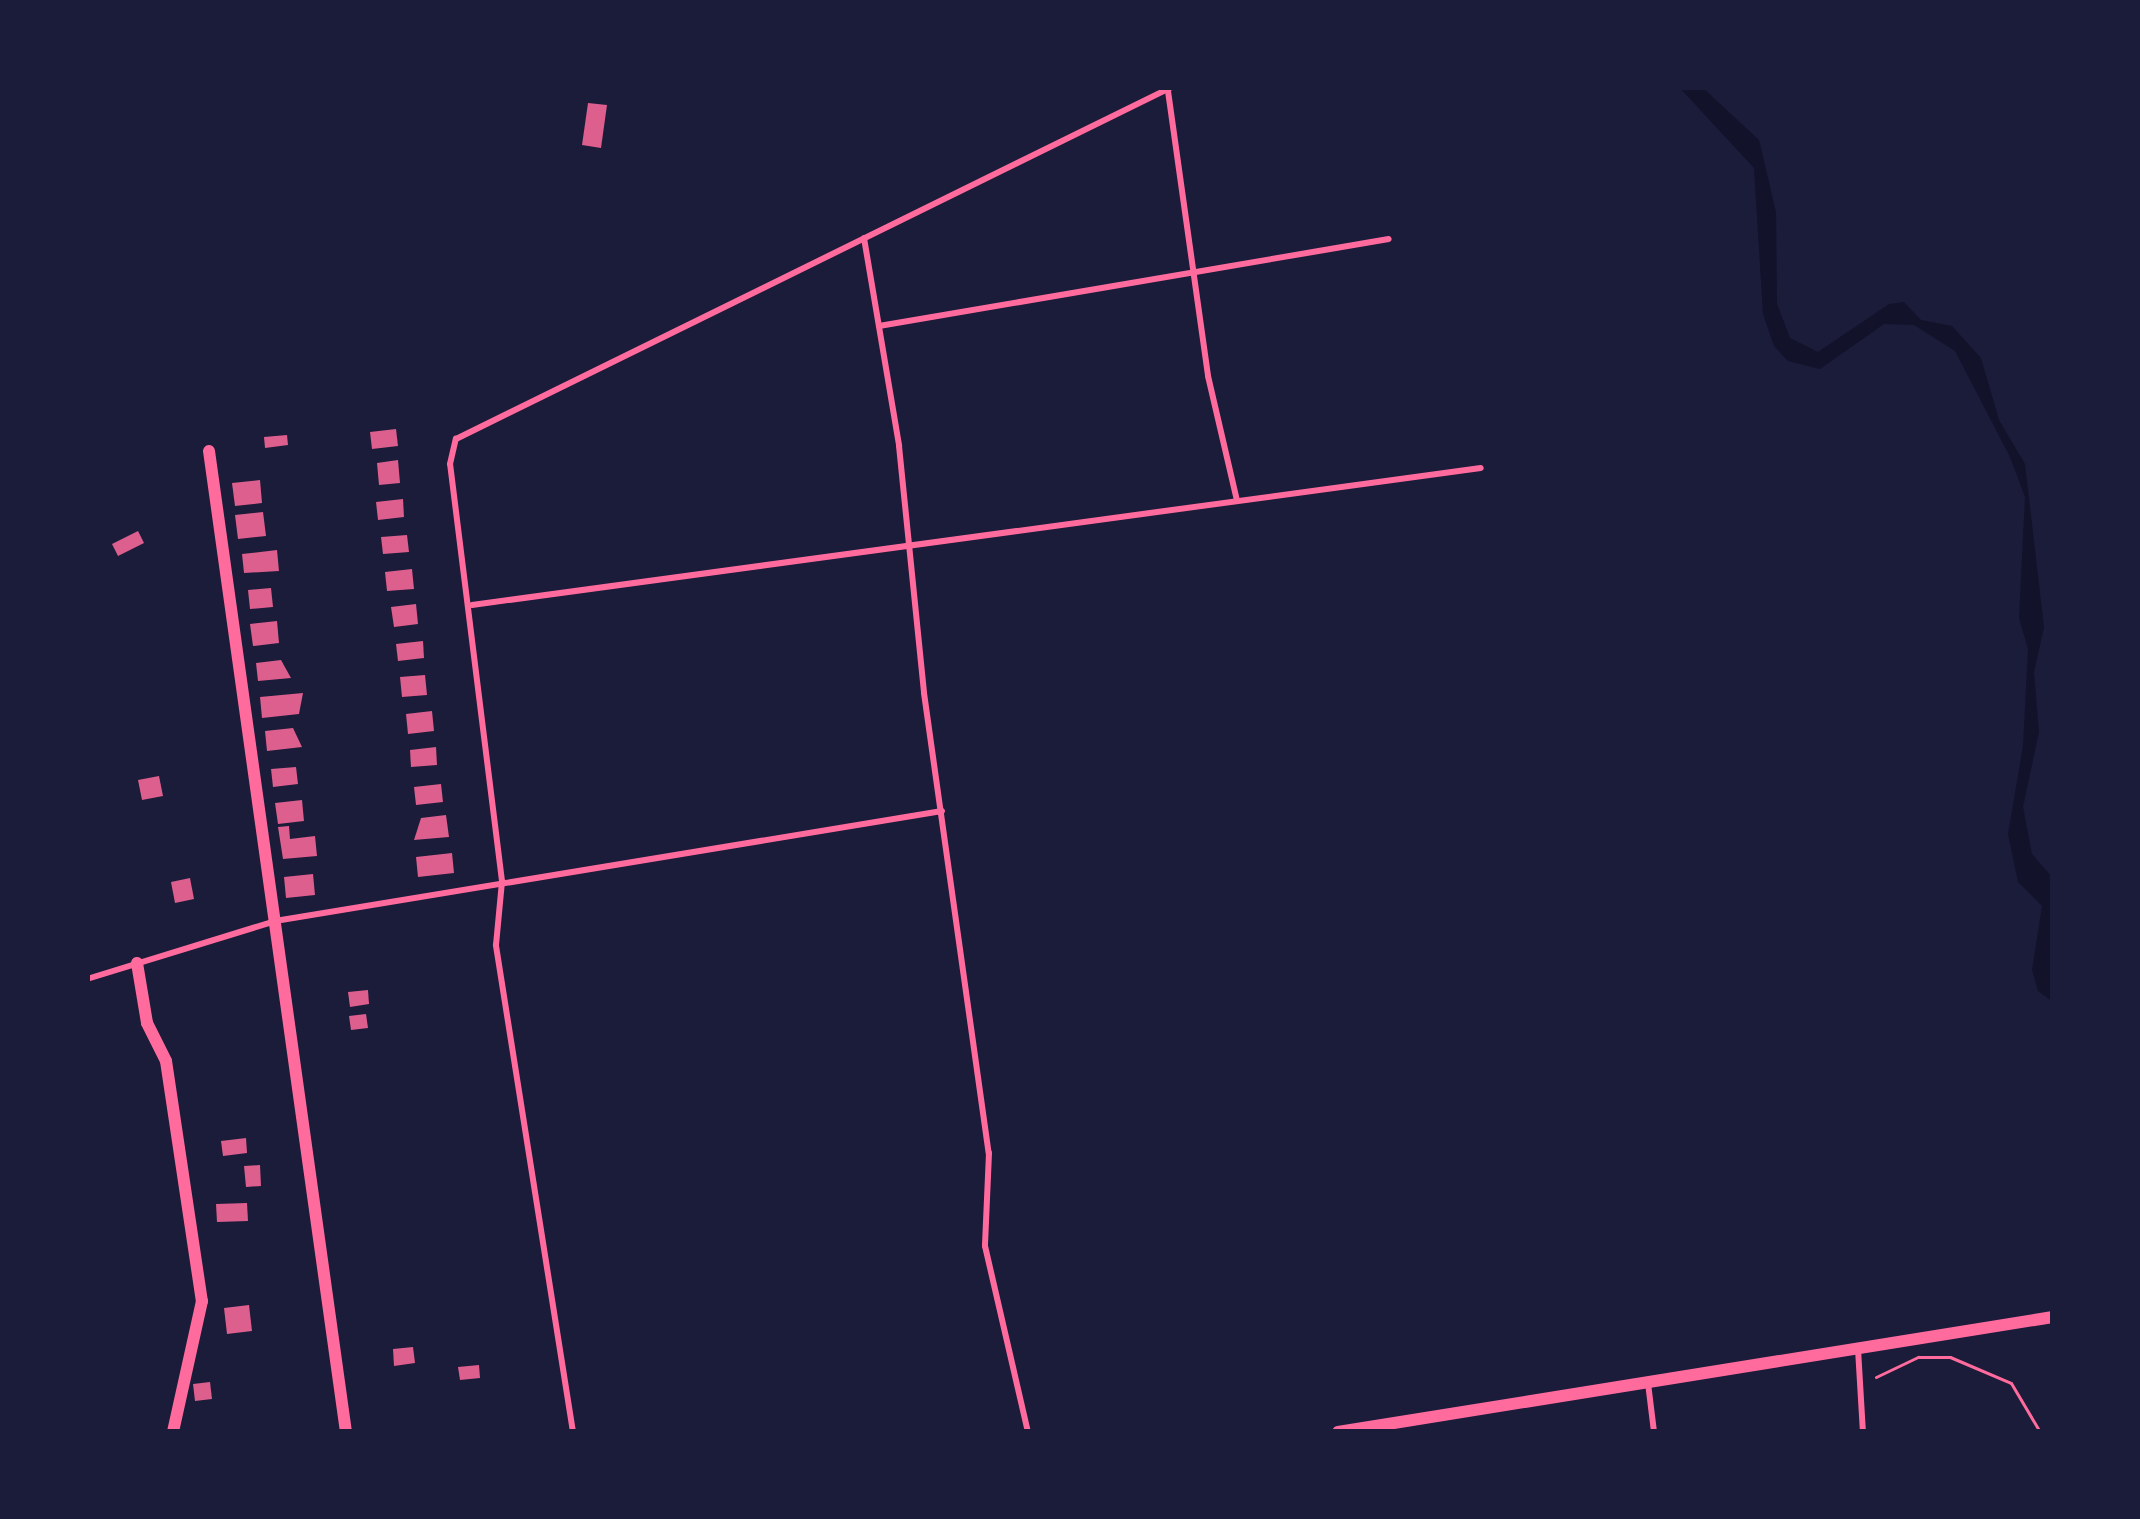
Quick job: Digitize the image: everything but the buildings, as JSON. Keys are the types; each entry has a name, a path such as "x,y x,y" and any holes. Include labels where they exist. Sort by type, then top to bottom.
{"street":[{"path":"209,451 346,1432"},
{"path":"136,963 147,1023 166,1061 202,1301 173,1432"},
{"path":"1338,1432 2053,1317"}],"lane":[{"path":"573,1432 496,945 502,881 472,605 450,464 456,439 1169,88 1193,270 1237,501"},
{"path":"864,238 989,1153 985,1246 1028,1432"},
{"path":"879,326 1389,239"},
{"path":"472,605 1481,468"},
{"path":"87,979 275,921 942,811"},
{"path":"1858,1349 1856,1387 1863,1432"},
{"path":"1648,1383 1654,1432"},
{"path":"1440,1416 1442,1432"}],"path":[{"path":"1856,1387 1918,1357 1950,1357 2011,1383 2040,1432"}],"shaded area":[{"path":"1679,87 1702,87 1759,140 1776,212 1777,304 1790,338 1818,352 1889,304 1904,302 1921,320 1952,326 1981,358 1999,420 2025,464 2044,627 2034,672 2039,732 2023,807 2032,854 2053,878 2053,1002 2038,991 2032,970 2042,906 2018,882 2008,834 2023,746 2028,649 2019,618 2025,497 2010,457 1955,351 1914,325 1884,324 1820,369 1788,361 1774,346 1763,314 1754,168"}]}
